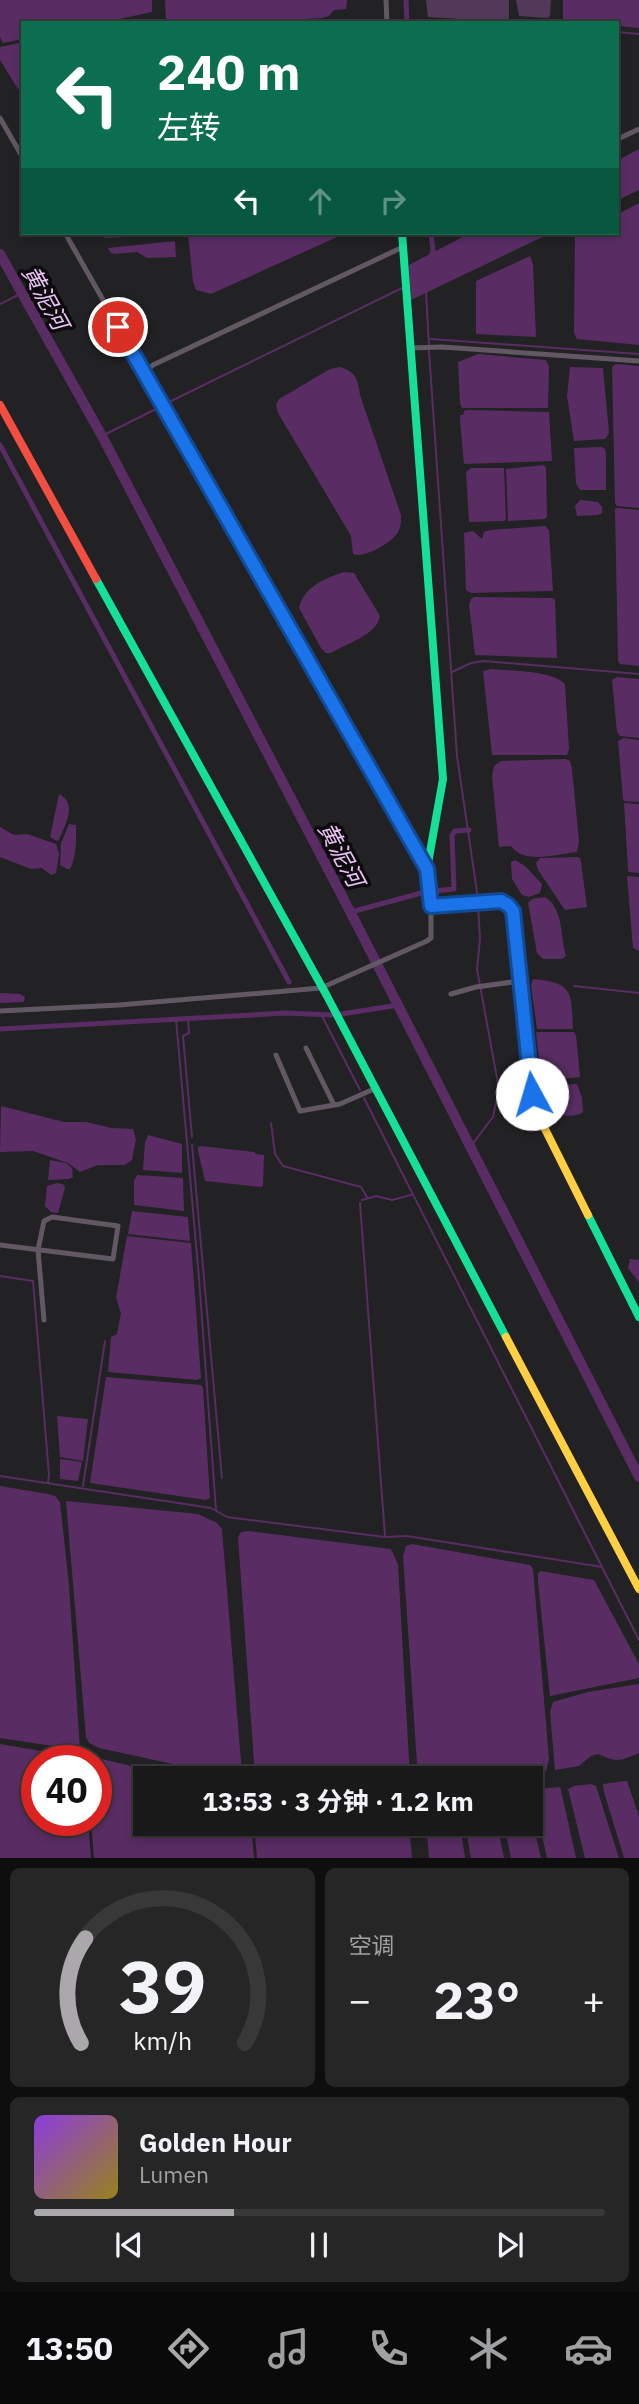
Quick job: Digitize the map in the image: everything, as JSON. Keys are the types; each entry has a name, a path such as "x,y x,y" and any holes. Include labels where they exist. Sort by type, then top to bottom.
{"street":[{"path":"386,0 387,21"},
{"path":"0,118 21,155"},
{"path":"619,139 639,129"},
{"path":"66,235 427,869"},
{"path":"0,1011 119,1005 321,988 357,974 430,938 431,906 427,869 443,779 402,235"},
{"path":"144,373 153,365 403,247"},
{"path":"411,348 639,361"},
{"path":"0,405 321,988 639,1589"},
{"path":"431,906 492,901 508,905 513,911 533,1105 639,1317"},
{"path":"451,994 485,985 520,981"},
{"path":"306,1048 334,1104"},
{"path":"276,1055 300,1111 334,1104 374,1089"},
{"path":"0,1245 38,1250 113,1259 118,1226 48,1217 44,1221 38,1250 44,1320"}],"shaded area":[{"path":"0,0 152,0 152,12 110,21 21,21 21,39 3,43 0,37"},
{"path":"165,0 347,0 346,9 334,10 329,16 322,18 166,21"},
{"path":"426,0 509,0 508,21 428,17"},
{"path":"516,0 551,0 550,16 519,16"},
{"path":"563,0 639,0 639,28 619,26 619,21 563,21"},
{"path":"21,42 21,88 18,89 0,60 0,47"},
{"path":"639,149 639,190 619,200 619,159"},
{"path":"639,203 639,345 577,339 574,333 575,235 619,235 619,213"},
{"path":"101,235 166,235 105,238"},
{"path":"188,235 342,235 211,294 196,290"},
{"path":"466,235 547,235 411,300 409,265"},
{"path":"175,241 176,257 147,258 137,252 114,254 108,248"},
{"path":"530,256 533,264 536,337 476,334 476,281"},
{"path":"478,354 546,360 549,367 548,408 462,408 458,362"},
{"path":"616,364 639,366 639,508 617,506 615,503 612,367"},
{"path":"340,367 350,371 357,380 401,515 401,524 395,536 378,549 358,555 353,554 351,536 278,413 276,405 279,399 330,369"},
{"path":"570,367 603,368 609,433 605,439 574,441 567,396"},
{"path":"467,410 549,412 552,461 464,464 460,415"},
{"path":"602,447 606,453 606,490 580,490 576,483 574,448"},
{"path":"543,465 546,467 547,517 508,521 506,469"},
{"path":"471,468 504,468 504,521 469,522 466,472"},
{"path":"580,500 598,502 602,513 577,516 575,506"},
{"path":"617,508 639,510 639,666 620,664 618,661"},
{"path":"545,526 549,530 553,591 471,593 466,590 464,533 473,531 482,539 484,532 490,530"},
{"path":"344,572 354,573 380,616 378,623 367,634 331,653 326,653 299,608 311,589 323,580"},
{"path":"474,597 555,600 557,658 475,655 469,605"},
{"path":"491,669 551,676 565,684 569,749 567,755 492,755 483,671"},
{"path":"617,677 639,679 639,738 620,736 617,732 612,680"},
{"path":"623,738 639,740 639,802 624,801 623,798 618,741"},
{"path":"501,761 570,761 572,769 579,841 577,852 532,857 517,852 511,846 499,847 492,776 494,766"},
{"path":"59,794 65,798 69,809 67,821 57,841 50,837"},
{"path":"624,803 639,804 639,873 628,870"},
{"path":"69,824 76,825 76,842 72,864 70,869 67,869 60,865 61,843"},
{"path":"0,827 14,835 27,834 56,844 59,854 56,873 51,875 42,868 31,869 0,857"},
{"path":"577,857 581,862 587,907 565,910 536,863 540,858"},
{"path":"515,860 525,866 542,884 540,893 529,897 522,895 512,879 511,862"},
{"path":"627,876 639,877 639,951 633,948"},
{"path":"545,897 551,902 558,916 566,956 562,959 543,959 537,953 528,903 532,899"},
{"path":"533,979 556,983 568,992 573,1029 537,1029 531,985"},
{"path":"0,993 20,994 25,997 24,1002 0,1003"},
{"path":"536,1032 574,1032 580,1077 552,1080 541,1078"},
{"path":"577,1084 583,1112 569,1116 555,1112 551,1091 557,1085"},
{"path":"1,1106 64,1122 86,1122 112,1128 133,1129 136,1139 132,1160 125,1165 98,1165 80,1172 68,1163 33,1151 0,1152"},
{"path":"148,1135 182,1144 182,1173 143,1170"},
{"path":"201,1146 264,1155 263,1186 205,1181 198,1151"},
{"path":"50,1160 66,1163 72,1168 73,1177 48,1180"},
{"path":"137,1175 183,1178 184,1211 134,1205 134,1181"},
{"path":"63,1184 65,1188 58,1213 51,1212 45,1206 47,1186"},
{"path":"132,1211 188,1217 190,1241 128,1234"},
{"path":"127,1236 191,1243 201,1378 197,1380 108,1372 111,1337 117,1334 121,1313 116,1298"},
{"path":"630,1259 639,1260 639,1282 628,1268"},
{"path":"106,1377 201,1385 210,1498 206,1500 90,1483"},
{"path":"57,1416 88,1419 83,1461 60,1457"},
{"path":"60,1459 82,1462 78,1481 60,1479"},
{"path":"0,1486 48,1494 55,1496 60,1502 69,1585 80,1745 47,1745 0,1738"},
{"path":"66,1501 198,1514 217,1523 222,1529 241,1766 182,1766 112,1751 112,1745 93,1745 86,1737"},
{"path":"241,1532 391,1549 398,1564 409,1766 254,1766 238,1537"},
{"path":"412,1544 530,1565 533,1569 549,1759 546,1771 543,1771 543,1766 417,1766 403,1556 406,1546"},
{"path":"540,1571 594,1580 639,1664 639,1678 550,1696 538,1582"},
{"path":"639,1684 639,1753 619,1760 598,1754 579,1766 555,1770 550,1712 553,1702 588,1692"},
{"path":"0,1744 21,1748 21,1836 89,1836 91,1858 0,1858"},
{"path":"112,1761 133,1766 133,1836 252,1836 254,1858 94,1858 92,1836 112,1836"},
{"path":"627,1781 639,1816 639,1858 624,1858 604,1792 603,1784"},
{"path":"591,1784 596,1786 619,1858 585,1858 568,1789"},
{"path":"560,1787 576,1858 547,1858 542,1836 543,1788"},
{"path":"255,1836 410,1836 412,1858 257,1858"},
{"path":"427,1836 462,1836 465,1858 429,1858"},
{"path":"467,1836 499,1836 504,1858 471,1858"},
{"path":"506,1836 536,1836 541,1858 511,1858"}],"waterway":[{"path":"406,0 407,21"},
{"path":"619,32 639,34"},
{"path":"431,235 431,257"},
{"name":"黄泥河","path":"0,254 102,436 354,919 639,1477"},
{"path":"165,404 402,288"},
{"path":"426,292 429,345"},
{"path":"0,304 22,293"},
{"path":"431,339 639,354"},
{"path":"429,351 457,756 478,899"},
{"path":"102,436 160,407"},
{"path":"0,445 289,982"},
{"path":"452,672 471,663 484,661 639,674"},
{"path":"434,891 454,889 452,835 455,831 469,830"},
{"path":"351,912 425,892"},
{"path":"471,1146 493,1117 499,1089 477,969 480,939 478,905"},
{"path":"574,986 639,993"},
{"path":"341,1014 399,1005"},
{"path":"0,1029 286,1013 331,1015"},
{"path":"322,1016 360,1090"},
{"path":"188,1018 189,1033 183,1036 192,1137"},
{"path":"176,1019 216,1510"},
{"path":"364,1098 639,1640"},
{"path":"271,1123 275,1154 283,1166 361,1187 367,1197"},
{"path":"192,1145 222,1478"},
{"path":"362,1200 376,1196 392,1200 411,1195"},
{"path":"360,1203 385,1536"},
{"path":"0,1276 33,1281 48,1482"},
{"path":"83,1486 105,1341"},
{"path":"0,1476 211,1508 227,1517 385,1537 407,1536 602,1567"}],"traffic: fast":[{"path":"402,235 443,779 427,869 431,906 501,901 513,911 522,998"},
{"path":"96,579 327,996 506,1337"},
{"path":"588,1215 639,1317"}],"traffic: slow":[{"path":"522,998 533,1105 588,1215"},
{"path":"506,1337 639,1589"}],"traffic: jam":[{"path":"0,405 96,579"}],"route":[{"path":"118,327 427,869 431,906 501,901 513,911 532,1094"}]}
